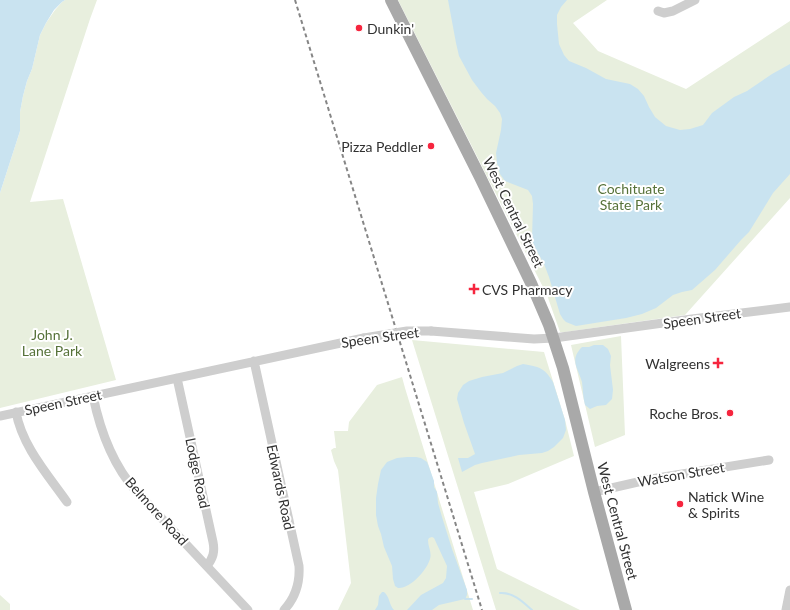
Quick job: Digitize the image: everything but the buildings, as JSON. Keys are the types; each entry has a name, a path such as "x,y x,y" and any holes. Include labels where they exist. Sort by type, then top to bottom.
{"main road":[{"name":"West Central Street","path":"391,0 476,169 544,311 563,368 594,492 626,610"}],"street":[{"path":"658,11 664,13 673,11 695,0"},
{"name":"Speen Street","path":"0,416 364,338 407,331 431,331 534,339 554,338 711,316 790,307"},
{"name":"Edwards Road","path":"254,361 299,566 298,586 293,599 284,610"},
{"name":"Lodge Road","path":"177,378 213,542 213,557 207,566"},
{"name":"Belmore Road","path":"93,396 106,444 126,480 248,610"},
{"path":"16,412 19,426 28,446 67,502"},
{"name":"Watson Street","path":"594,492 651,479 769,460"},
{"path":"786,610 790,590"}],"green space":[{"name":"John J. Lane Park","path":"65,0 97,0 30,202 63,199 116,380 0,408 0,193 20,131 20,112 23,96 32,69 40,35 55,10"},
{"name":"Cochituate State Park","path":"398,0 607,0 573,23 598,51 686,89 790,21 790,198 685,315 560,332 547,295"},
{"path":"621,336 625,435 595,447 571,345"},
{"path":"412,340 544,352 565,420 574,456 508,484 474,492 497,569 580,610 496,610"},
{"path":"402,377 473,610 338,610 351,583 338,470 331,450 336,448 334,431 348,431 349,422 377,385"},
{"path":"0,595 10,604 10,610 0,610"}],"water":[{"path":"0,0 65,0 54,10 40,35 32,69 23,96 20,112 20,131 0,193"},
{"name":"Cochituate State Park","path":"448,0 567,0 557,15 557,24 559,44 564,55 569,61 606,79 630,84 638,89 644,96 655,117 666,126 680,130 703,125 712,113 734,97 747,91 790,64 790,174 773,193 749,232 715,270 692,290 673,295 656,308 642,314 576,326 566,322 560,314 549,277 532,239 532,196 528,190 505,181 500,174 496,153 502,119 495,106 487,99 472,80 459,56"},
{"path":"603,345 608,349 611,356 610,365 613,390 612,399 606,405 597,406 590,409 585,405 582,382 575,360 582,347"},
{"path":"523,364 541,368 547,373 553,382 565,420 566,430 563,438 548,451 519,455 482,463 462,472 458,458 468,458 475,454 457,399 458,393 463,385 469,381 503,373"},
{"path":"397,458 421,458 427,462 434,481 438,503 452,549 467,590 465,599 439,605 432,610 407,610 421,595 443,583 446,578 447,566 434,538 429,538 428,540 430,559 422,573 413,582 398,588 395,586 392,566 384,547 376,515 376,498 381,470 387,462"},
{"path":"382,592 386,594 394,610 375,610 378,605 379,596"}],"waterway":[{"path":"500,593 513,596 532,610"},
{"path":"465,598 472,599"}],"railway":[{"path":"295,0 482,610"}],"place":[{"name":"Dunkin'","path":"359,28"},
{"name":"Pizza Peddler","path":"431,146"},
{"name":"CVS Pharmacy","path":"474,289"},
{"name":"Walgreens","path":"718,363"},
{"name":"Roche Bros.","path":"730,413"},
{"name":"Natick Wine & Spirits","path":"680,504"}]}
